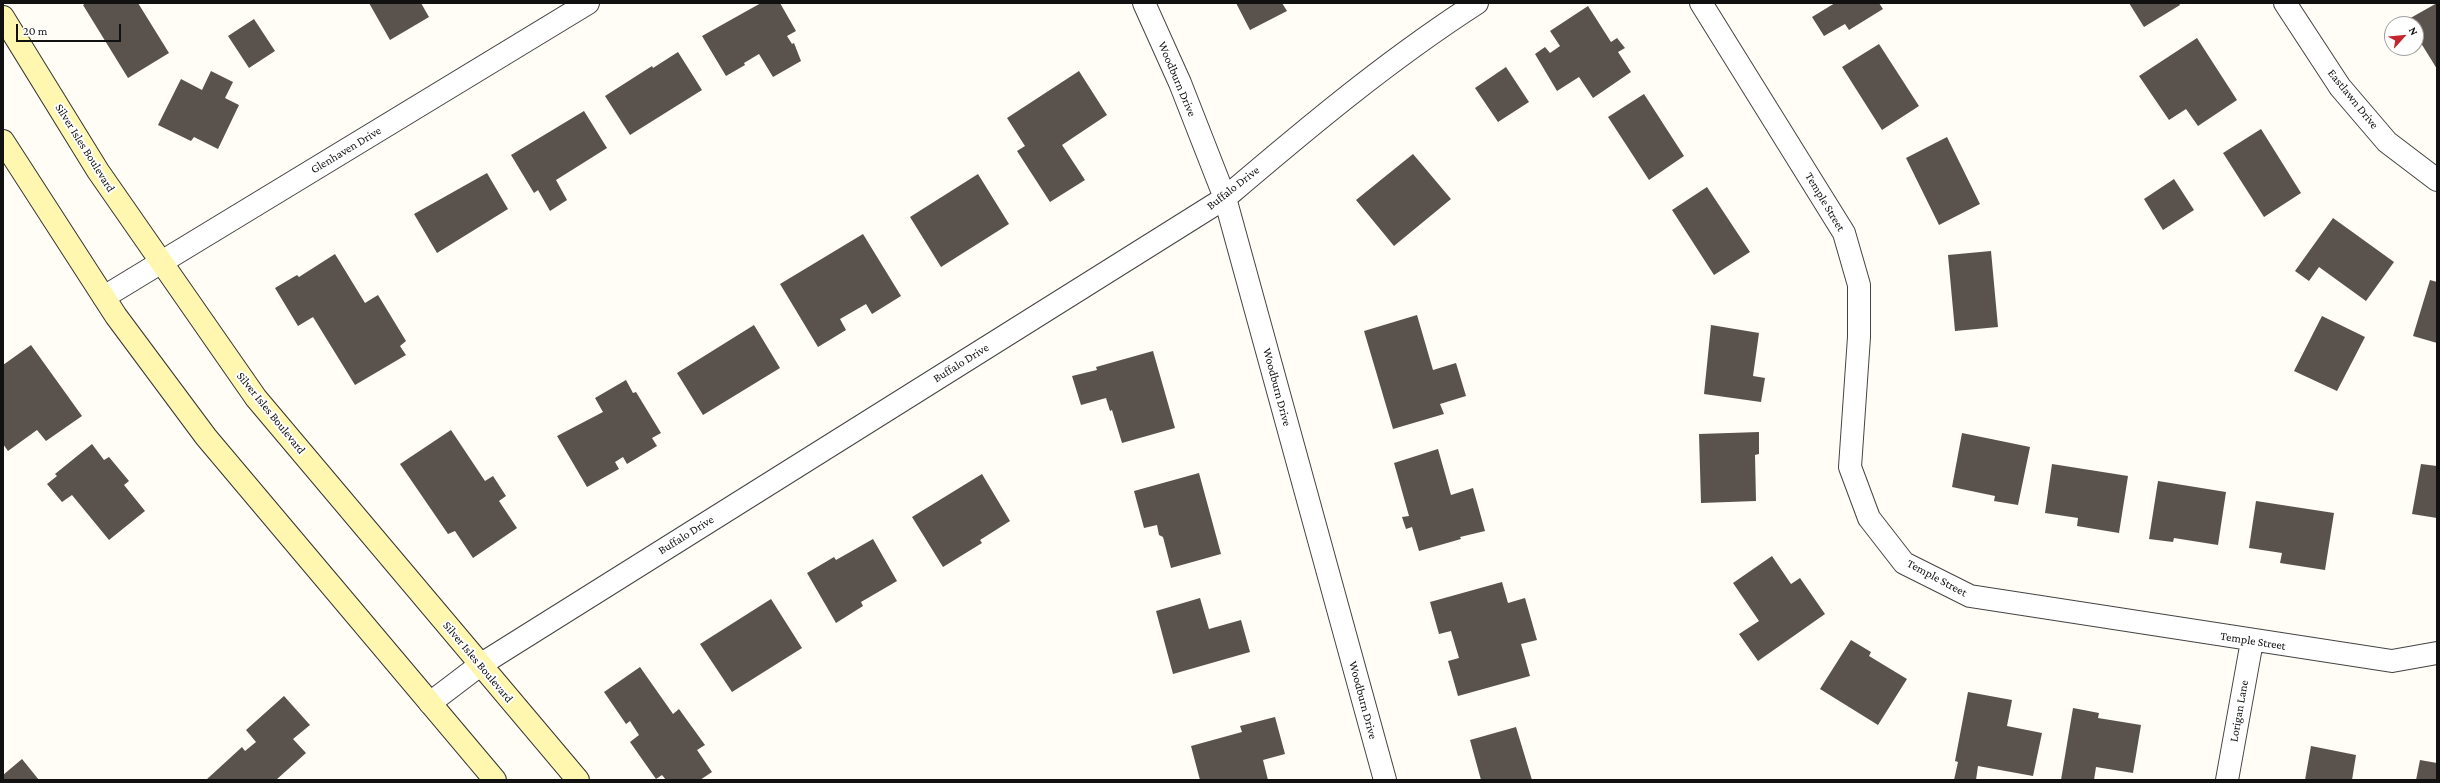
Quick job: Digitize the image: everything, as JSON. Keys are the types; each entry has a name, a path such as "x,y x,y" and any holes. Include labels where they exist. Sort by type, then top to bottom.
{"street":[{"name":"Glenhaven Drive","path":"104,297 558,11 588,3"},
{"name":"Woodburn Drive","path":"1144,3 1180,83 1225,198 1385,780"},
{"name":"Buffalo Drive","path":"430,704 480,665 1225,198 1321,116 1428,34 1477,3"},
{"name":"Temple Street","path":"1701,3 1844,233 1859,285 1859,337 1850,467 1869,518 1904,563 1970,596 2392,662 2437,653"},
{"name":"Eastlawn Drive","path":"2285,3 2340,87 2387,142 2437,180"},
{"name":"Silver Isles Boulevard","path":"3,17 98,171 160,263 256,398 578,780"},
{"path":"3,141 104,297 206,437 495,780"},
{"name":"Lorigan Lane","path":"2227,780 2252,641"}],"building":[{"path":"86,3 138,3 169,53 128,78 83,5"},
{"path":"369,3 421,3 429,17 390,40"},
{"path":"761,3 780,3 796,31 787,36 792,44 794,43 801,61 773,77 759,54 744,63 745,65 726,76 702,36"},
{"path":"1236,3 1282,3 1287,11 1250,30"},
{"path":"1835,3 1879,3 1883,9 1849,30 1845,24 1824,36 1812,17"},
{"path":"2129,3 2179,3 2180,5 2144,27"},
{"path":"2437,3 2437,69 2424,48 2424,16 2414,16"},
{"path":"1588,6 1611,42 1617,38 1625,48 1618,52 1631,72 1593,98 1579,77 1557,91 1535,54 1545,47 1550,53 1560,46 1550,31"},
{"path":"254,19 275,51 249,68 228,36"},
{"path":"2197,38 2237,100 2198,126 2186,109 2169,120 2139,76"},
{"path":"1879,44 1919,106 1882,130 1842,67"},
{"path":"678,52 702,90 630,135 605,96 652,66 653,68"},
{"path":"1506,67 1529,102 1498,122 1475,88"},
{"path":"211,71 233,82 225,98 239,105 218,149 194,137 191,141 158,125 181,79 202,90"},
{"path":"1079,71 1107,115 1062,145 1085,180 1050,202 1017,151 1025,146 1007,118"},
{"path":"1644,94 1684,156 1649,180 1608,117"},
{"path":"584,111 607,148 556,180 567,200 550,211 538,190 534,193 511,155"},
{"path":"2261,129 2301,193 2264,217 2223,153"},
{"path":"1947,137 1980,204 1939,225 1906,158"},
{"path":"1413,154 1451,199 1394,246 1356,200"},
{"path":"487,173 508,209 437,253 414,214"},
{"path":"978,174 1009,224 941,267 910,217"},
{"path":"2174,179 2194,210 2163,230 2144,199"},
{"path":"1707,187 1750,252 1714,275 1672,210"},
{"path":"2333,218 2394,262 2366,301 2319,267 2309,281 2295,271"},
{"path":"863,234 901,296 872,314 866,304 840,319 846,330 818,347 780,284"},
{"path":"1991,251 1998,327 1955,331 1948,255"},
{"path":"335,254 365,303 378,295 406,341 400,346 406,355 355,385 313,317 298,326 275,288 297,275 299,277"},
{"path":"2430,280 2437,282 2437,343 2413,336"},
{"path":"1417,315 1433,370 1456,363 1466,396 1440,404 1444,414 1393,429 1364,331"},
{"path":"2322,316 2365,337 2337,391 2294,371"},
{"path":"754,325 780,368 703,415 677,373"},
{"path":"1711,325 1759,333 1753,376 1765,378 1761,402 1704,394"},
{"path":"31,345 82,416 46,441 37,430 8,451 3,444 3,365"},
{"path":"1153,351 1175,428 1122,443 1112,410 1110,411 1106,398 1081,405 1072,376 1097,370 1096,367"},
{"path":"626,380 633,393 636,392 661,433 652,438 657,446 627,464 623,457 615,462 619,469 587,487 557,436 603,412 595,398"},
{"path":"451,430 485,481 493,476 506,496 499,501 517,528 473,558 455,531 448,534 400,464"},
{"path":"1759,432 1759,454 1755,455 1756,501 1701,503 1699,434"},
{"path":"1962,433 2030,447 2018,505 1994,501 1995,496 1952,487"},
{"path":"92,444 104,460 109,457 129,481 124,485 145,511 109,540 72,495 62,502 47,484 57,476 55,474"},
{"path":"1438,449 1451,495 1473,488 1485,531 1460,537 1461,539 1419,551 1412,527 1406,529 1402,517 1409,516 1394,463"},
{"path":"2052,464 2128,476 2119,533 2077,526 2078,518 2045,513"},
{"path":"2421,464 2437,466 2437,518 2412,514"},
{"path":"1199,473 1221,554 1171,568 1163,537 1159,535 1157,525 1144,528 1134,491"},
{"path":"982,474 1010,521 980,540 982,543 943,567 912,517"},
{"path":"2158,481 2226,492 2218,545 2174,538 2173,542 2149,539"},
{"path":"2256,501 2334,513 2325,570 2280,563 2282,553 2249,548"},
{"path":"873,539 897,581 861,602 863,606 836,623 807,573 834,557 836,560"},
{"path":"1772,556 1791,584 1800,578 1825,614 1758,661 1739,634 1759,621 1733,583"},
{"path":"1502,582 1508,603 1525,598 1537,640 1521,644 1530,676 1458,696 1448,661 1459,658 1451,631 1439,634 1430,602"},
{"path":"1200,598 1209,629 1241,620 1250,652 1173,674 1156,611"},
{"path":"771,599 802,648 732,692 700,644"},
{"path":"1851,640 1871,652 1869,656 1907,679 1878,725 1820,689"},
{"path":"640,667 673,714 679,709 705,745 697,750 712,772 700,780 666,780 662,775 656,779 630,742 639,735 630,721 626,724 604,692"},
{"path":"1968,692 2012,700 2007,726 2042,733 2033,776 1978,766 1976,780 1954,780 1958,762 1955,761"},
{"path":"284,696 310,725 293,739 306,753 276,780 206,780 242,747 245,751 256,742 246,730"},
{"path":"2073,708 2099,713 2098,718 2141,725 2133,773 2096,767 2094,780 2061,780"},
{"path":"1275,717 1285,754 1263,760 1268,780 1200,780 1191,746 1242,732 1240,726"},
{"path":"1516,727 1532,780 1481,780 1470,740"},
{"path":"2311,746 2356,755 2352,780 2305,780"},
{"path":"22,759 39,780 3,780 3,775"},
{"path":"2420,760 2437,763 2437,780 2416,780"}]}
